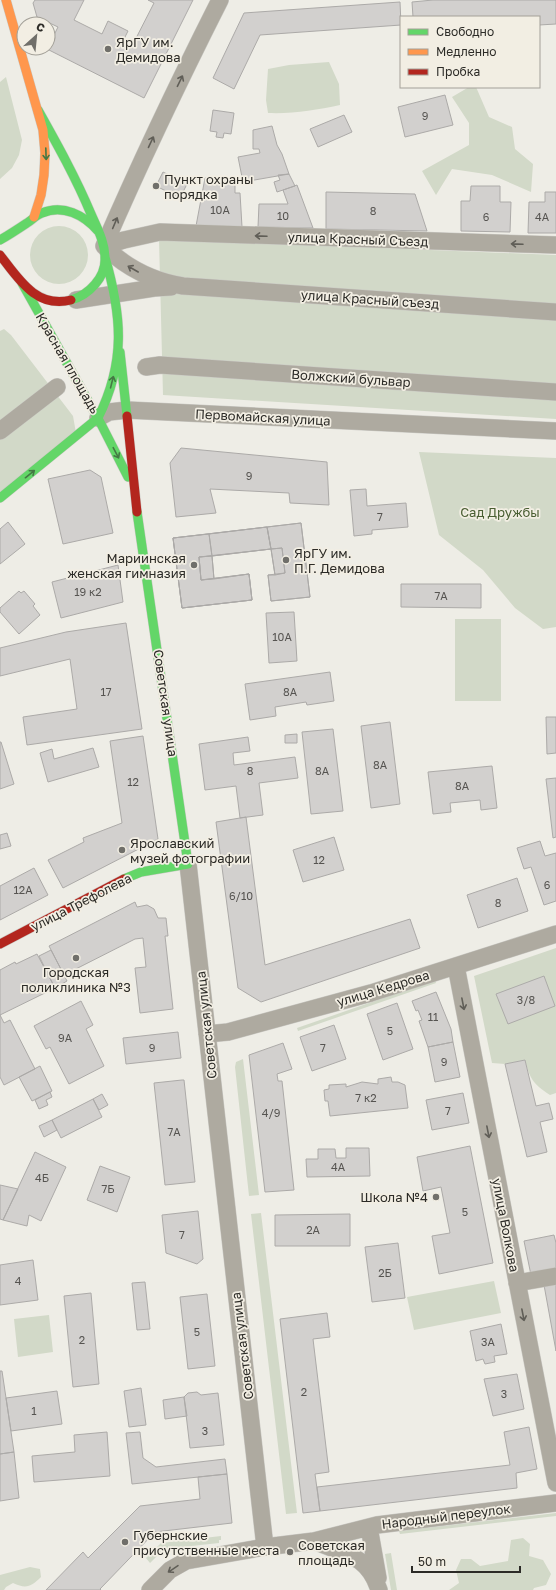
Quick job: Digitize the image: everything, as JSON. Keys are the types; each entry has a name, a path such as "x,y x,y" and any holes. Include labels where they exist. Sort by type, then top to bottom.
{"street":[{"path":"6,0 44,130 46,162 43,186 28,222 16,242"},
{"name":"Красная площадь","path":"72,300 85,294 96,284 103,272 103,245 181,78 220,0"},
{"name":"Красная площадь","path":"38,110 85,197 103,245 114,294 119,341 108,398 98,418"},
{"name":"Красная площадь","path":"0,240 28,222 53,210 72,212 88,219 103,245 122,262 144,275 166,284 183,286"},
{"path":"6,224 28,222"},
{"name":"улица Красный Съезд","path":"103,245 160,232 556,245"},
{"name":"Красная площадь","path":"0,255 31,292 46,300 64,302 154,288 183,286"},
{"name":"Красная площадь","path":"13,257 15,268 20,280 98,418"},
{"name":"улица Красный съезд","path":"183,286 556,312"},
{"name":"Советская улица","path":"119,341 136,503 188,864 265,1548"},
{"name":"Волжский бульвар","path":"146,367 160,365 556,392"},
{"path":"0,432 57,387"},
{"name":"Первомайская улица","path":"0,498 98,418 109,412 126,410 556,431"},
{"name":"Советская улица","path":"98,418 121,462 136,503"},
{"name":"улица Трефолева","path":"0,944 132,875 141,872 188,864"},
{"name":"улица Кедрова","path":"207,1034 228,1032 371,993 556,934"},
{"name":"улица Волкова","path":"456,966 556,1484"},
{"path":"517,1283 556,1276"},
{"name":"Народный переулок","path":"314,1541 378,1525 556,1503"},
{"path":"369,1527 380,1590"},
{"path":"150,1590 170,1570 186,1561 314,1541 326,1547 345,1552 361,1561 373,1574 380,1590"}],"green space":[{"path":"329,62 339,84 340,105 286,113 268,113 266,100 268,69 289,65"},
{"path":"6,77 22,140 19,155 12,168 0,179 0,82"},
{"path":"467,88 476,88 489,117 512,127 515,149 533,164 531,192 492,175 452,169 436,195 422,171 469,145 469,123 452,97"},
{"path":"53,226 65,226 80,234 88,249 88,261 80,276 65,284 53,284 38,276 30,261 30,249 38,234"},
{"path":"159,239 556,255 556,419 163,395"},
{"path":"4,329 11,335 73,416 76,433 0,494 0,331"},
{"name":"Сад Дружбы","path":"419,452 556,458 556,627 543,629 515,608 483,570 439,535"},
{"path":"455,619 501,619 501,701 455,701"},
{"path":"556,948 556,1093 550,1095 540,1088 533,1080 525,1060 505,1064 492,1063 474,976"},
{"path":"435,980 436,983 298,1031 297,1028"},
{"path":"243,1059 259,1195 249,1196 235,1067 236,1062"},
{"path":"261,1213 297,1513 286,1514 251,1214"},
{"path":"494,1281 501,1313 414,1330 407,1297"},
{"path":"49,1315 53,1352 18,1357 14,1319"},
{"path":"556,1513 556,1516 400,1534 399,1531"},
{"path":"221,1536 219,1543 164,1549 150,1563 146,1558 161,1543"},
{"path":"523,1538 530,1544 529,1556 543,1560 551,1574 546,1585 534,1588 533,1590 449,1590 459,1583 456,1570 461,1559 471,1559 480,1566 508,1561 511,1540"},
{"path":"391,1553 397,1590 391,1590 385,1554"},
{"path":"30,1567 40,1569 41,1577 34,1583 28,1586 21,1586 13,1583 4,1590 0,1590 0,1575"}],"building":[{"name":"ЯрГУ им. Демидова","path":"35,0 84,0 74,20 102,34 108,21 128,31 122,43 131,48 154,3 148,0 193,0 144,98 56,54 56,31 58,27 56,26 56,16 37,16 33,3"},
{"path":"433,0 556,0 556,24 540,25 540,16 413,16 412,2"},
{"path":"400,2 401,16 400,25 260,35 234,89 213,78 244,13"},
{"path":"445,95 453,125 405,137 398,107"},
{"path":"213,110 234,113 231,134 224,133 223,138 216,137 217,132 210,131"},
{"path":"344,115 352,132 318,147 310,129"},
{"path":"272,126 277,145 289,174 243,182 238,157 260,153 259,149 253,149 253,130"},
{"path":"163,172 187,184 180,198 156,186"},
{"path":"289,174 295,186 277,192 274,182 280,180 278,175"},
{"path":"205,178 235,179 235,193 240,193 242,227 196,226"},
{"path":"297,185 313,228 258,227 259,204 288,204 283,190"},
{"path":"471,186 500,186 500,202 511,202 510,232 461,231 461,201 470,201"},
{"path":"326,192 415,194 427,231 326,229"},
{"path":"545,192 556,192 556,233 528,233 529,202 545,202"},
{"path":"181,448 327,462 329,505 290,503 289,493 210,489 216,513 176,517 170,463"},
{"path":"90,470 101,477 113,533 63,544 48,479"},
{"path":"366,489 367,506 406,503 408,527 372,530 372,534 354,536 350,490"},
{"path":"8,522 25,544 0,564 0,529"},
{"path":"301,523 310,597 271,601 268,575 285,573 282,548 271,549 267,527"},
{"name":"Мариинская женская гимназия","path":"301,523 310,597 271,601 268,575 275,575 271,549 212,556 214,579 249,574 252,600 182,608 173,538"},
{"name":"Мариинская женская гимназия","path":"267,527 271,549 199,557 201,580 249,574 252,600 182,608 173,538"},
{"path":"267,527 271,549 212,556 209,534"},
{"path":"209,534 212,556 199,557 201,580 249,574 252,600 182,608 173,538"},
{"path":"282,548 285,573 275,575 271,549"},
{"path":"212,556 214,579 201,580 199,557"},
{"path":"118,565 123,602 61,618 52,582"},
{"path":"401,584 481,584 481,608 401,607"},
{"path":"19,591 21,593 24,591 35,604 33,606 40,615 19,634 0,612 0,608"},
{"path":"294,612 297,661 269,663 266,613"},
{"path":"126,623 142,729 27,745 23,717 77,709 70,659 0,676 0,648 66,632"},
{"path":"330,672 334,701 307,705 306,702 275,707 276,716 250,720 245,684"},
{"path":"546,717 556,717 556,753 547,754"},
{"path":"390,722 400,804 371,808 361,726"},
{"path":"333,729 343,811 311,814 302,732"},
{"path":"297,734 297,743 285,743 285,735"},
{"path":"143,736 158,839 63,888 48,860 84,842 83,838 122,823 110,741"},
{"path":"248,737 250,751 233,753 234,765 295,757 298,778 259,783 263,815 240,818 236,786 205,790 199,744"},
{"path":"0,742 14,784 0,789"},
{"path":"93,748 99,767 48,782 40,753 52,749 54,759"},
{"path":"492,766 497,808 481,810 480,800 450,803 451,812 433,814 428,772"},
{"path":"556,778 556,837 553,838 546,779"},
{"path":"246,817 265,965 410,919 420,948 261,1002 238,988 216,822"},
{"path":"7,833 11,846 0,849 0,835"},
{"path":"334,837 344,870 303,882 293,850"},
{"path":"540,841 545,856 556,853 556,901 544,905 531,867 524,869 517,848"},
{"path":"34,868 48,895 0,920 0,886"},
{"path":"517,878 528,911 478,928 467,895"},
{"name":"Городская поликлиника №3","path":"135,902 137,907 147,905 154,909 158,918 166,918 168,936 165,936 173,1009 140,1013 135,968 146,967 143,938 135,939 64,975 49,946"},
{"path":"51,950 67,981 55,988 39,956"},
{"path":"37,954 55,988 0,1015 0,970 15,962 16,964"},
{"path":"544,976 555,1006 508,1024 496,994"},
{"path":"436,992 451,1029 453,1042 428,1047 419,1021 422,1020 412,1001"},
{"path":"81,1001 93,1025 86,1029 104,1066 69,1084 50,1047 46,1049 34,1026"},
{"path":"397,1003 413,1049 383,1060 367,1014"},
{"path":"0,1015 4,1023 10,1020 35,1069 4,1085 0,1077"},
{"path":"334,1025 346,1059 312,1071 300,1037"},
{"path":"178,1032 181,1058 126,1064 123,1038"},
{"path":"453,1042 460,1077 435,1082 428,1047"},
{"path":"283,1043 292,1069 277,1074 278,1081 282,1081 294,1190 265,1192 249,1055"},
{"path":"525,1060 536,1106 549,1103 553,1119 540,1122 547,1152 527,1157 505,1064"},
{"path":"40,1066 52,1091 32,1101 19,1077"},
{"path":"391,1077 392,1082 398,1082 405,1085 408,1108 330,1116 328,1101 325,1101 324,1090 329,1089 329,1085 346,1084 346,1087 362,1082 378,1084 378,1079"},
{"path":"184,1080 195,1182 165,1185 154,1083"},
{"path":"50,1092 52,1097 46,1100 48,1105 39,1109 35,1100"},
{"path":"463,1093 469,1123 432,1130 426,1100"},
{"path":"102,1094 108,1105 99,1110 93,1099"},
{"path":"93,1099 102,1117 61,1138 52,1120"},
{"path":"52,1120 57,1130 44,1137 39,1126"},
{"path":"470,1146 493,1263 439,1274 432,1236 450,1233 441,1187 423,1191 417,1157"},
{"path":"346,1148 369,1148 370,1176 307,1177 306,1159 318,1159 318,1149 335,1149 336,1158 346,1158"},
{"path":"35,1152 66,1167 41,1221 29,1215 27,1226 3,1220"},
{"path":"100,1166 130,1177 117,1212 87,1200"},
{"path":"0,1185 18,1189 3,1220 0,1219"},
{"path":"198,1211 203,1259 197,1264 166,1253 162,1215"},
{"path":"350,1214 350,1246 275,1246 275,1215"},
{"path":"554,1235 556,1243 556,1270 531,1275 524,1241"},
{"path":"398,1243 405,1298 372,1302 365,1247"},
{"path":"33,1260 38,1300 0,1305 0,1265"},
{"path":"145,1282 150,1329 137,1330 132,1283"},
{"path":"556,1282 556,1351 544,1285"},
{"path":"91,1293 99,1384 73,1387 64,1296"},
{"path":"207,1294 215,1366 188,1369 180,1297"},
{"path":"327,1313 330,1337 313,1339 329,1472 315,1474 320,1511 303,1513 280,1319"},
{"path":"501,1324 507,1354 494,1356 495,1362 485,1364 483,1359 476,1361 470,1331"},
{"path":"0,1371 2,1371 14,1452 0,1454"},
{"path":"517,1374 524,1409 493,1416 484,1379"},
{"path":"141,1388 146,1425 129,1427 124,1391"},
{"path":"57,1391 62,1424 11,1431 6,1398"},
{"path":"197,1392 201,1395 218,1393 224,1445 190,1448 184,1397 188,1393"},
{"path":"184,1397 187,1416 165,1419 163,1400"},
{"path":"529,1427 537,1469 516,1473 517,1488 320,1511 317,1487 510,1465 504,1432"},
{"path":"107,1432 110,1476 34,1482 32,1456 75,1452 74,1435"},
{"path":"140,1432 143,1458 156,1467 225,1459 227,1474 132,1484 126,1433"},
{"path":"14,1452 19,1498 0,1501 0,1454"},
{"name":"Губернские присутственные места","path":"227,1474 232,1523 155,1532 100,1589 101,1590 46,1590 83,1552 88,1558 140,1506 200,1499 198,1477"}],"traffic: fast":[{"path":"38,110 79,187 104,246 105,265 103,272 90,290 78,298 71,300"},
{"path":"0,240 40,214 58,210 80,216 98,231"},
{"path":"0,498 98,418 113,378 117,358 118,339 118,319 115,299 105,257"},
{"path":"22,283 101,424 128,477"},
{"path":"120,352 127,416"},
{"path":"124,879 141,872 188,864 137,512"}],"traffic: slow":[{"path":"6,0 43,130 45,153 44,175 41,195 34,217"}],"traffic: jam":[{"path":"0,255 21,282 38,296 59,302 71,300"},
{"path":"127,416 137,512"},
{"path":"0,944 124,879"}],"place":[{"name":"ЯрГУ им. Демидова","path":"108,49"},
{"name":"Пункт охраны порядка","path":"156,186"},
{"name":"ЯрГУ им. П.Г. Демидова","path":"286,560"},
{"name":"Мариинская женская гимназия","path":"194,565"},
{"name":"Ярославский музей фотографии","path":"122,850"},
{"name":"Городская поликлиника №3","path":"76,958"},
{"name":"Школа №4","path":"436,1197"},
{"name":"Губернские присутственные места","path":"125,1542"},
{"name":"Советская площадь","path":"290,1552"}]}
